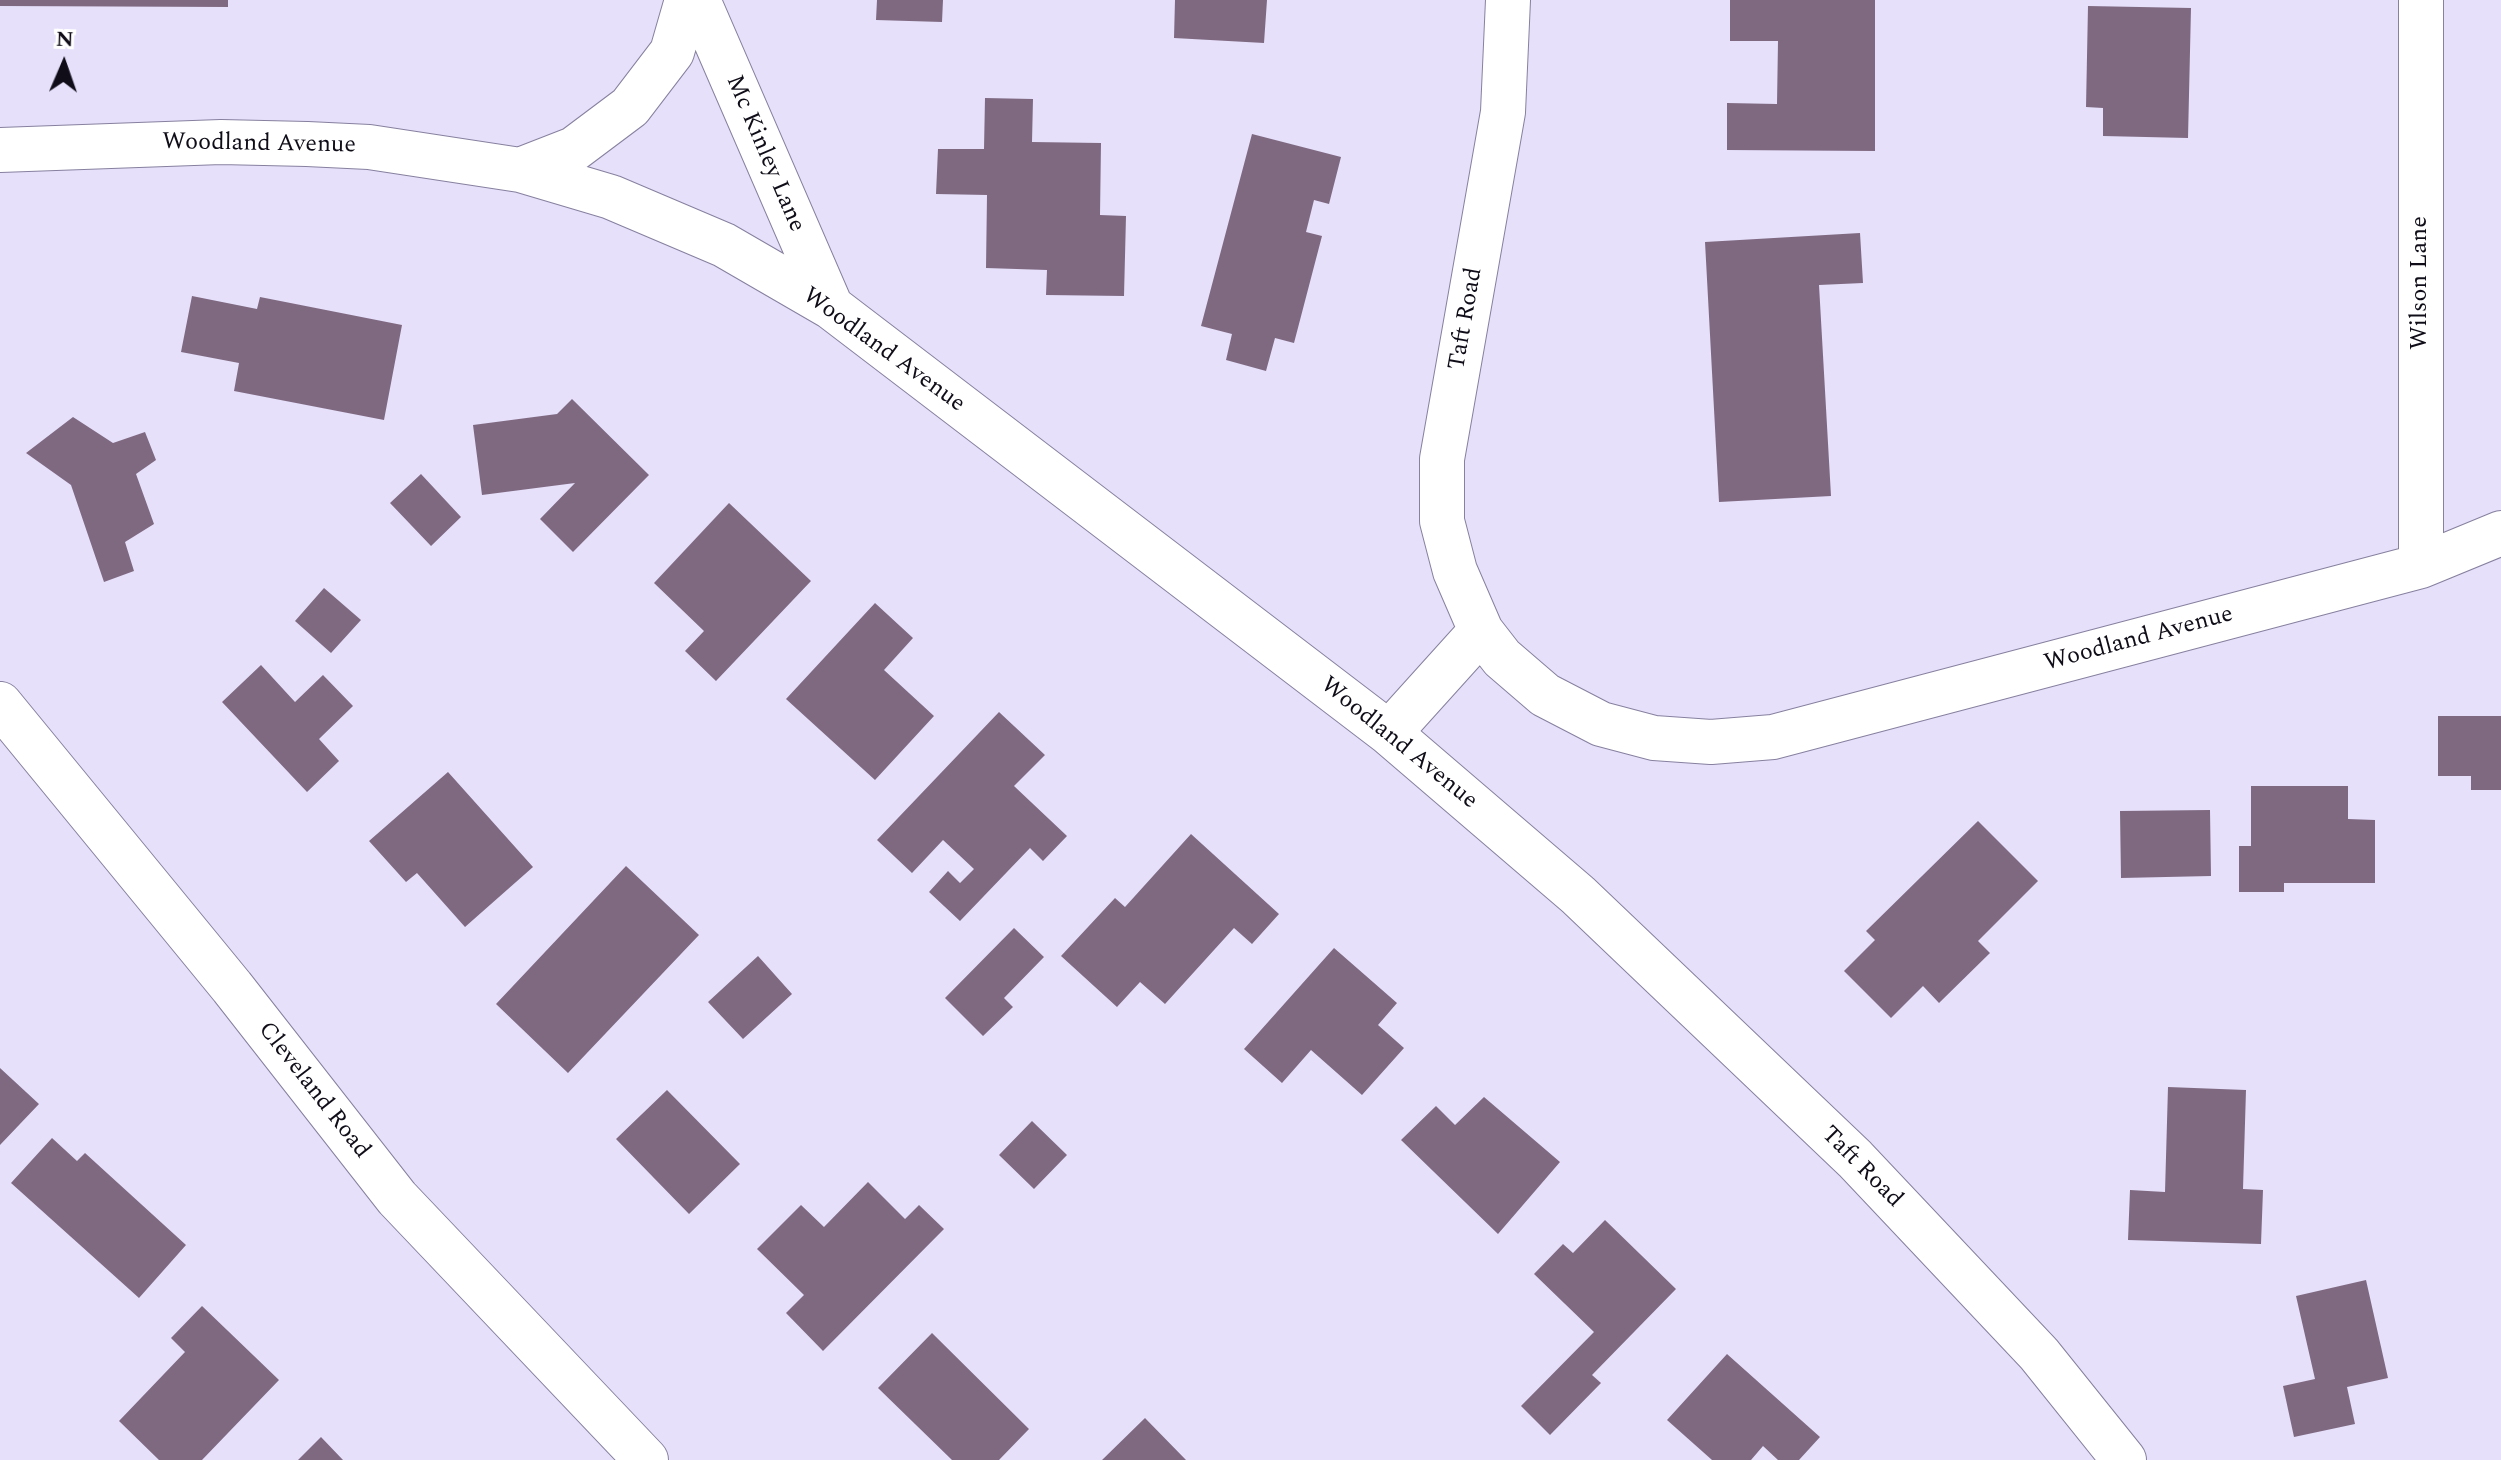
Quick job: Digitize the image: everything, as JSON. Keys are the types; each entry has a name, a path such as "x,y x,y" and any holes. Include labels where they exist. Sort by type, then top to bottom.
{"street":[{"path":"520,170 574,149 630,107 672,52 687,0"},
{"name":"Mc Kinley Lane","path":"698,0 831,307"},
{"name":"Taft Road","path":"1508,0 1503,112 1442,459 1442,521 1455,571 1481,631 1502,658 1545,695 1601,724 1654,738 1711,742 1773,737"},
{"name":"Wilson Lane","path":"2421,0 2421,566"},
{"name":"Woodland Avenue","path":"0,150 207,143 369,147 520,170 611,197 724,245 831,307 1389,733 1578,895"},
{"name":"Woodland Avenue","path":"1773,737 2421,566 2501,533"},
{"path":"1389,733 1481,631"},
{"name":"Cleveland Road","path":"0,704 232,987 397,1198 646,1460"},
{"name":"Taft Road","path":"1578,895 1855,1159 2039,1354 2124,1460"}],"building":[{"path":"0,0 228,0 228,7 0,6"},
{"path":"877,0 943,0 942,22 876,20"},
{"path":"1175,0 1267,0 1264,43 1174,38"},
{"path":"1730,0 1875,0 1875,151 1727,150 1727,103 1777,104 1778,41 1730,41"},
{"path":"2088,6 2191,8 2188,138 2103,136 2103,108 2086,107"},
{"path":"985,98 1033,99 1032,142 1101,143 1100,215 1126,216 1124,296 1046,295 1047,270 986,268 987,195 936,194 938,149 984,149"},
{"path":"1252,134 1341,157 1329,204 1314,200 1306,232 1322,236 1294,343 1275,338 1266,371 1226,360 1232,334 1201,326"},
{"path":"1860,233 1863,283 1819,285 1831,496 1719,502 1705,242"},
{"path":"192,296 257,309 260,297 402,325 384,420 234,391 239,363 181,352"},
{"path":"572,399 649,475 573,552 540,519 575,483 482,495 473,425 557,414"},
{"path":"73,417 113,443 145,432 156,460 136,474 154,524 125,542 134,571 104,582 71,485 26,453"},
{"path":"421,474 461,517 431,546 390,503"},
{"path":"729,503 811,581 716,681 685,651 704,631 654,583"},
{"path":"324,588 361,620 331,653 295,621"},
{"path":"875,603 913,638 884,670 934,716 875,780 786,699"},
{"path":"261,665 295,702 323,675 353,706 319,739 339,761 307,792 222,702"},
{"path":"999,712 1045,755 1014,786 1067,836 1043,861 1030,848 960,921 929,892 948,871 960,883 974,869 943,840 912,873 877,840"},
{"path":"2438,716 2501,716 2501,790 2471,790 2471,776 2438,776"},
{"path":"448,772 533,867 465,927 417,873 406,882 369,841"},
{"path":"2251,786 2348,786 2348,819 2375,820 2375,883 2284,883 2284,892 2239,892 2239,846 2251,846"},
{"path":"2210,810 2211,876 2121,878 2120,811"},
{"path":"1978,821 2038,881 1978,941 1990,953 1939,1003 1923,986 1891,1018 1844,971 1875,940 1866,931"},
{"path":"1191,834 1279,914 1252,944 1234,928 1165,1004 1140,982 1117,1007 1061,956 1115,898 1125,907"},
{"path":"626,866 699,935 568,1073 496,1004"},
{"path":"1014,928 1044,957 1004,998 1013,1007 983,1036 945,998"},
{"path":"1334,948 1397,1003 1378,1025 1404,1048 1362,1095 1311,1050 1282,1083 1244,1049"},
{"path":"758,956 792,994 743,1039 708,1002"},
{"path":"0,1068 39,1104 0,1145"},
{"path":"2168,1087 2246,1090 2243,1189 2263,1190 2261,1244 2128,1240 2130,1190 2165,1192"},
{"path":"667,1090 740,1164 689,1214 616,1139"},
{"path":"1484,1097 1560,1162 1498,1234 1401,1140 1436,1106 1455,1125"},
{"path":"1032,1121 1067,1155 1034,1189 999,1155"},
{"path":"52,1138 77,1161 85,1153 186,1245 139,1298 11,1183"},
{"path":"868,1182 905,1219 919,1205 944,1229 823,1351 786,1313 804,1295 757,1249 801,1205 824,1227"},
{"path":"1605,1220 1676,1289 1592,1375 1601,1383 1550,1435 1521,1406 1594,1332 1534,1274 1563,1244 1573,1253"},
{"path":"2366,1280 2388,1378 2347,1387 2355,1424 2294,1437 2283,1386 2315,1379 2296,1296"},
{"path":"202,1306 279,1380 202,1460 159,1460 119,1421 185,1352 171,1338"},
{"path":"932,1333 1029,1429 999,1460 952,1460 878,1388"},
{"path":"1727,1354 1820,1437 1799,1460 1778,1460 1763,1446 1751,1460 1712,1460 1667,1420"},
{"path":"1145,1418 1186,1460 1102,1460"},
{"path":"321,1437 343,1460 298,1460"}]}
